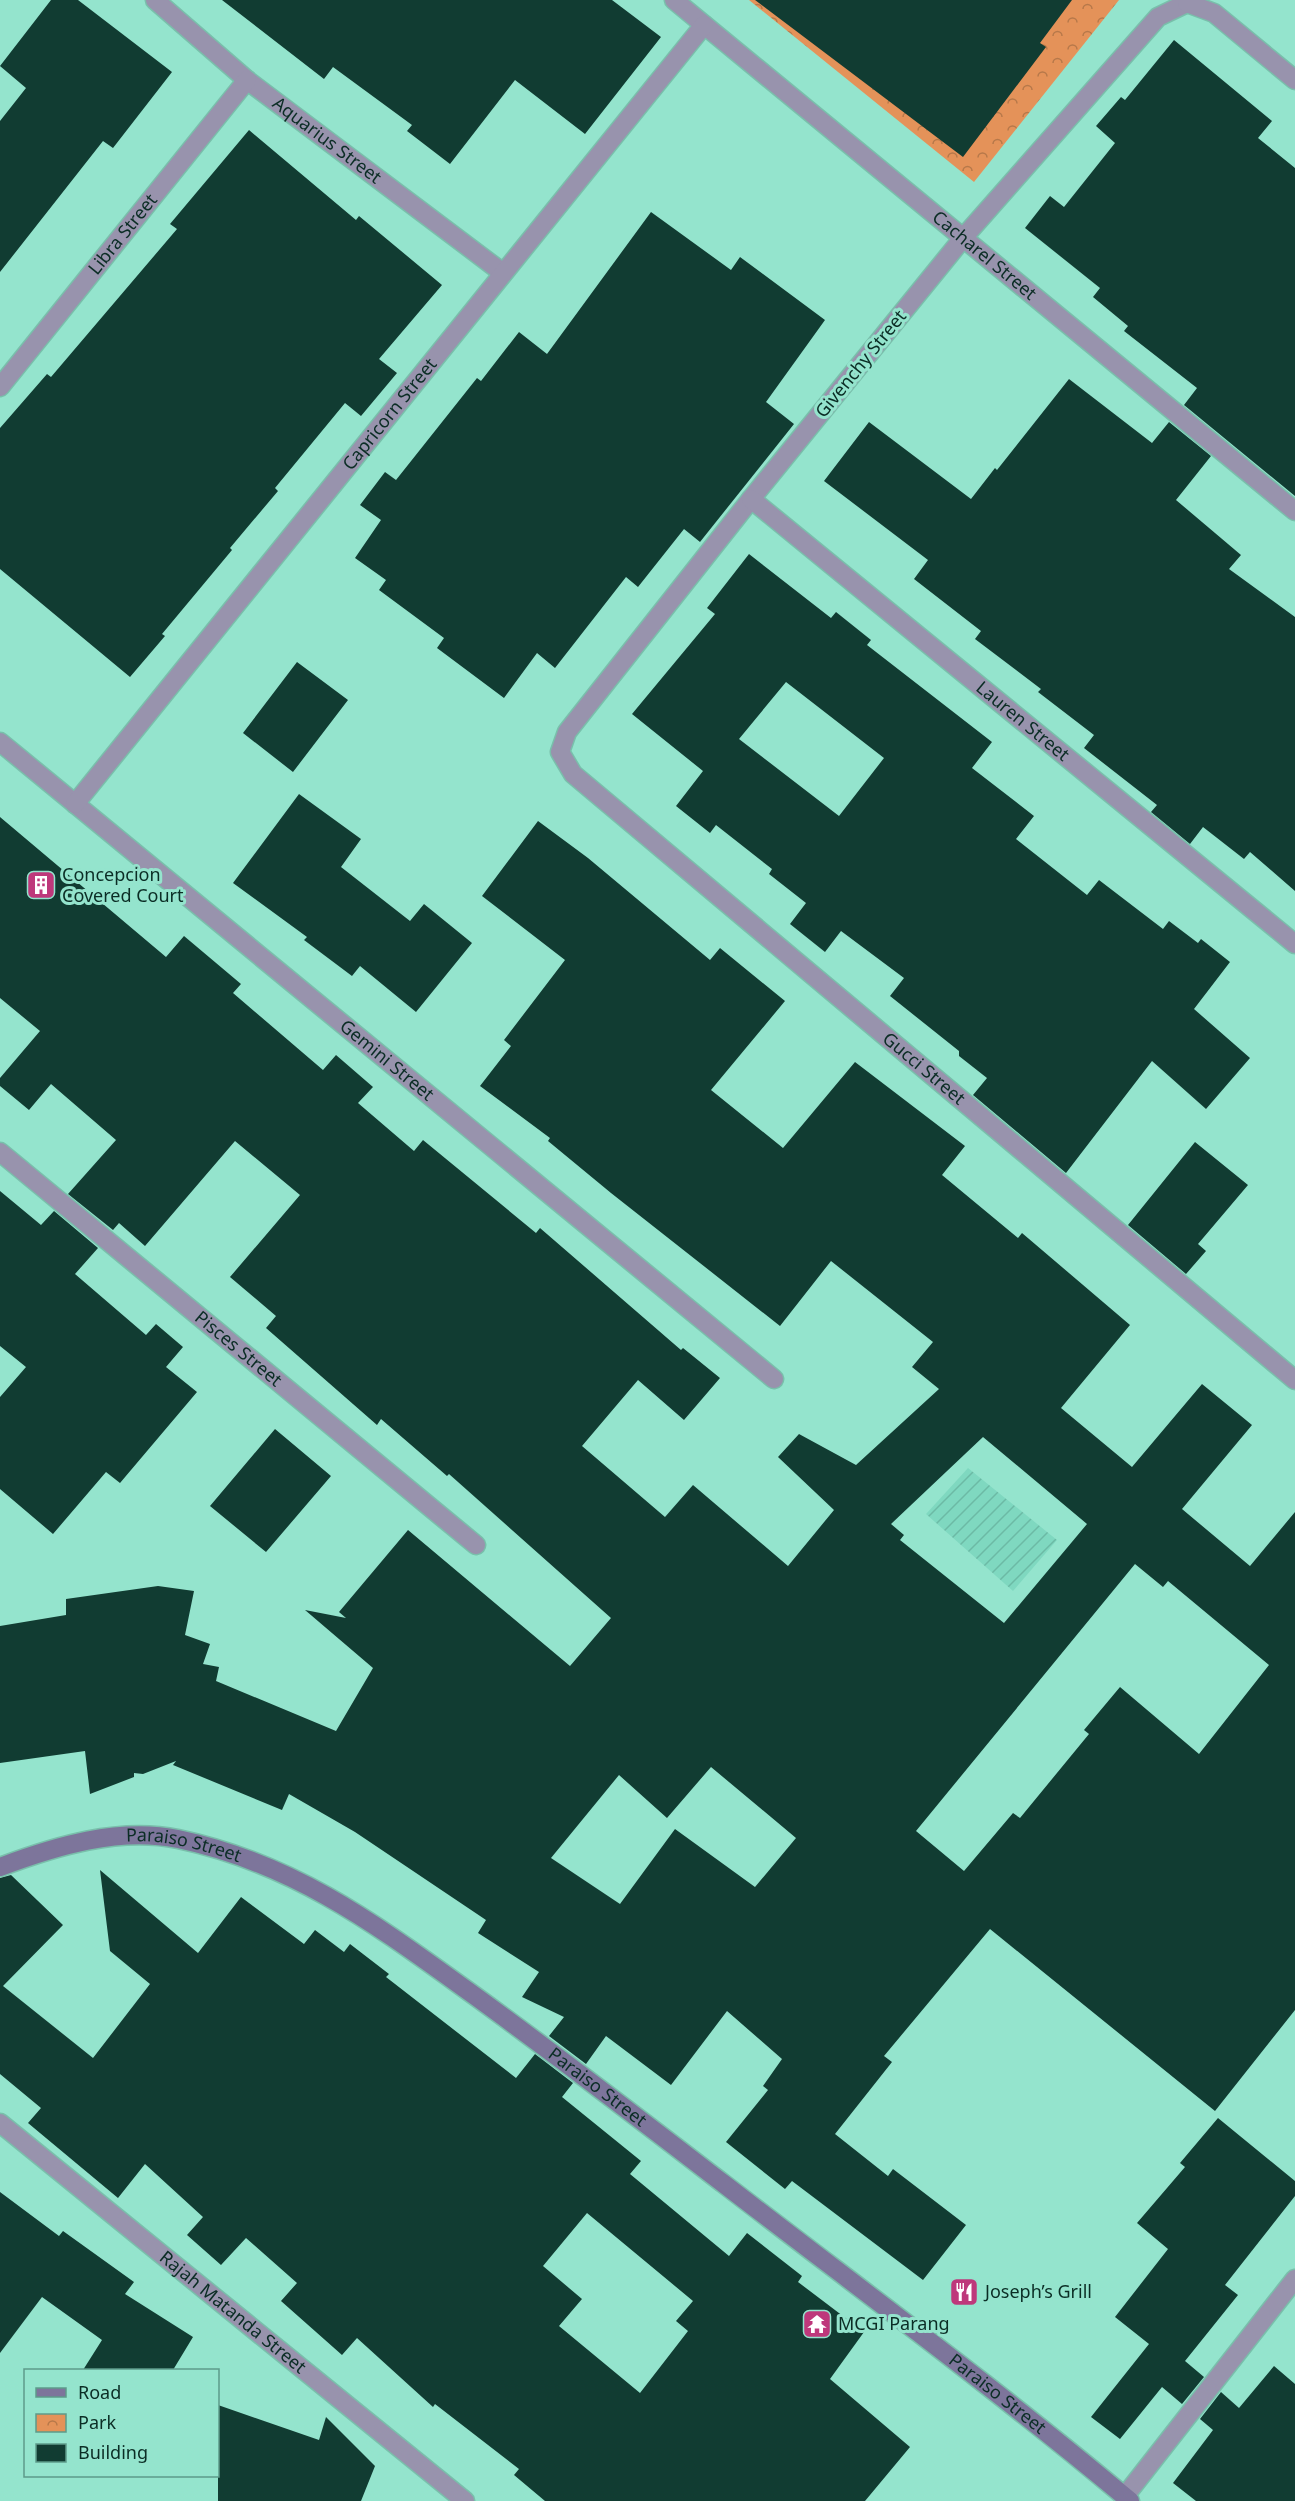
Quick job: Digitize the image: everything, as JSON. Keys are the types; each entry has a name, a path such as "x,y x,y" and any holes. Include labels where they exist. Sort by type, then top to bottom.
{"street":[{"name":"Aquarius Street","path":"155,0 247,80 503,273"},
{"name":"Cacharel Street","path":"674,0 1295,511"},
{"path":"1187,2 1214,14 1295,80"},
{"name":"Givenchy Street","path":"560,752 567,732 751,499 963,238 1158,17 1187,2"},
{"name":"Capricorn Street","path":"75,804 704,25"},
{"name":"Libra Street","path":"0,387 247,80"},
{"name":"Lauren Street","path":"751,499 1295,944"},
{"name":"Gemini Street","path":"0,742 774,1379"},
{"name":"Gucci Street","path":"560,752 573,774 1295,1380"},
{"name":"Pisces Street","path":"0,1152 476,1545"},
{"name":"Paraiso Street","path":"0,1868 40,1852 84,1841 150,1835 231,1853 321,1891 380,1928 583,2075 992,2391 1127,2499"},
{"name":"Rajah Matanda Street","path":"0,2123 465,2501"},
{"path":"1127,2499 1295,2278"}],"shaded area":[{"path":"968,1468 1057,1540 1013,1591 926,1514"}],"green space":[{"path":"749,0 1119,0 974,182"}],"building":[{"path":"51,0 78,0 172,72 113,148 103,141 0,272 0,121 26,88 0,66"},
{"path":"222,0 612,0 661,37 585,134 515,80 450,164 407,131 412,125 333,67 324,79"},
{"path":"755,0 1072,0 1040,43 1046,47 963,157"},
{"path":"1174,40 1272,121 1258,138 1295,168 1295,496 1184,405 1197,388 1124,331 1128,326 1093,297 1100,288 1025,228 1050,196 1064,207 1115,143 1096,126 1121,97 1125,100"},
{"path":"249,130 356,220 359,216 442,285 379,359 397,373 361,416 345,403 275,488 278,491 230,548 232,550 162,634 165,636 130,677 0,569 0,428 47,374 51,377 177,229 170,224"},
{"path":"651,212 731,270 740,257 825,320 766,402 794,424 700,542 684,529 638,587 626,577 555,668 537,653 504,698 437,648 444,638 379,590 386,580 355,558 381,520 360,505 385,472 396,480 477,378 481,381 519,332 547,354"},
{"path":"1069,379 1152,443 1169,422 1211,456 1176,500 1241,555 1229,569 1295,617 1295,891 1250,852 1244,859 1203,827 1190,844 1151,812 1157,805 1084,748 1094,735 1038,692 1041,689 975,639 981,631 914,579 928,560 824,481 869,422 971,499"},
{"path":"749,554 831,618 836,612 871,640 867,645 992,742 972,768 1034,816 1016,839 1087,895 1099,880 1163,929 1169,921 1198,943 1201,939 1230,962 1194,1009 1250,1058 1206,1109 1152,1061 1066,1173 973,1095 987,1078 959,1056 959,1051 890,996 904,978 841,931 825,952 790,924 806,903 769,874 772,869 716,825 710,833 676,806 703,771 632,714 715,614 707,608","holes":["786,682 884,758 839,816 739,739"]},
{"path":"297,662 348,700 293,772 243,733"},
{"path":"299,794 361,839 341,867 410,921 424,904 472,943 416,1012 360,966 352,976 304,940 307,937 233,883"},
{"path":"0,817 166,957 184,936 241,984 233,993 323,1070 336,1055 373,1087 358,1103 414,1151 423,1140 536,1233 540,1228 681,1350 683,1348 720,1378 684,1420 638,1380 582,1446 665,1517 693,1485 788,1566 834,1510 778,1457 799,1434 856,1465 939,1389 912,1367 933,1342 831,1261 780,1326 611,1193 548,1141 550,1138 480,1086 511,1046 504,1040 565,960 482,896 538,821 588,858 710,960 720,948 785,1001 711,1090 783,1148 855,1062 965,1146 942,1175 1018,1238 1022,1233 1130,1325 1061,1408 1132,1467 1202,1384 1252,1425 1182,1509 1250,1566 1295,1512 1295,2010 1215,2111 990,1929 884,2056 892,2062 835,2134 888,2176 893,2169 966,2225 923,2280 792,2181 785,2189 726,2142 768,2090 763,2086 782,2059 727,2011 671,2085 606,2036 586,2064 549,2036 564,2017 522,1997 539,1972 478,1933 486,1920 355,1832 289,1794 282,1810 173,1765 176,1761 143,1774 134,1773 134,1777 90,1794 85,1751 0,1763 0,1626 66,1615 66,1599 158,1586 194,1591 185,1635 210,1644 203,1664 219,1667 216,1681 336,1731 373,1668 305,1610 346,1618 339,1612 408,1530 570,1666 611,1618 449,1474 447,1476 381,1419 377,1425 266,1328 276,1316 230,1277 300,1195 235,1141 145,1246 119,1223 113,1230 68,1194 116,1140 51,1084 29,1110 0,1086 0,1078 40,1031 0,998","holes":["983,1437 1087,1524 1004,1623 900,1540 904,1535 891,1524","1135,1564 1163,1587 1168,1581 1269,1665 1199,1754 1120,1687 1084,1730 1089,1734 1020,1818 1013,1813 964,1871 916,1831","711,1767 796,1838 755,1887 675,1829 620,1904 551,1858 619,1775 667,1818"]},
{"path":"1195,1142 1248,1185 1198,1244 1206,1251 1186,1274 1128,1225"},
{"path":"0,1191 41,1225 54,1211 98,1248 75,1274 146,1335 156,1324 183,1347 166,1367 197,1392 120,1483 106,1472 53,1534 0,1489 0,1397 26,1367 0,1346"},
{"path":"275,1429 331,1476 266,1552 210,1506"},
{"path":"100,1870 198,1953 241,1897 304,1944 315,1930 344,1952 350,1944 389,1974 386,1977 516,2078 535,2054 573,2083 562,2097 641,2161 630,2174 729,2256 747,2233 802,2276 798,2282 864,2332 830,2379 910,2447 865,2501 545,2501 514,2475 519,2469 435,2404 433,2407 357,2338 342,2355 281,2301 297,2283 246,2238 221,2265 187,2235 203,2217 145,2164 118,2198 28,2123 41,2108 0,2074 0,1878 11,1875 63,1925 3,1986 93,2058 150,1984 110,1951","holes":["587,2213 693,2301 676,2321 688,2331 640,2393 559,2326 582,2299 543,2266"]},
{"path":"1218,2118 1295,2181 1295,2196 1225,2285 1238,2295 1185,2361 1204,2377 1182,2404 1162,2387 1120,2439 1091,2417 1149,2344 1115,2317 1168,2249 1137,2223 1185,2167 1180,2163"},
{"path":"0,2192 59,2236 63,2231 134,2282 125,2294 193,2337 174,2369 84,2369 102,2340 42,2297 0,2353"},
{"path":"1274,2366 1295,2384 1295,2501 1196,2501 1173,2483 1213,2430 1200,2419 1221,2392 1239,2408"},
{"path":"219,2405 319,2440 326,2417 375,2466 361,2501 218,2501"}],"place":[{"name":"Concepcion Covered Court","path":"41,885"},
{"name":"Joseph’s Grill","path":"964,2292"},
{"name":"MCGI Parang","path":"817,2324"}]}
